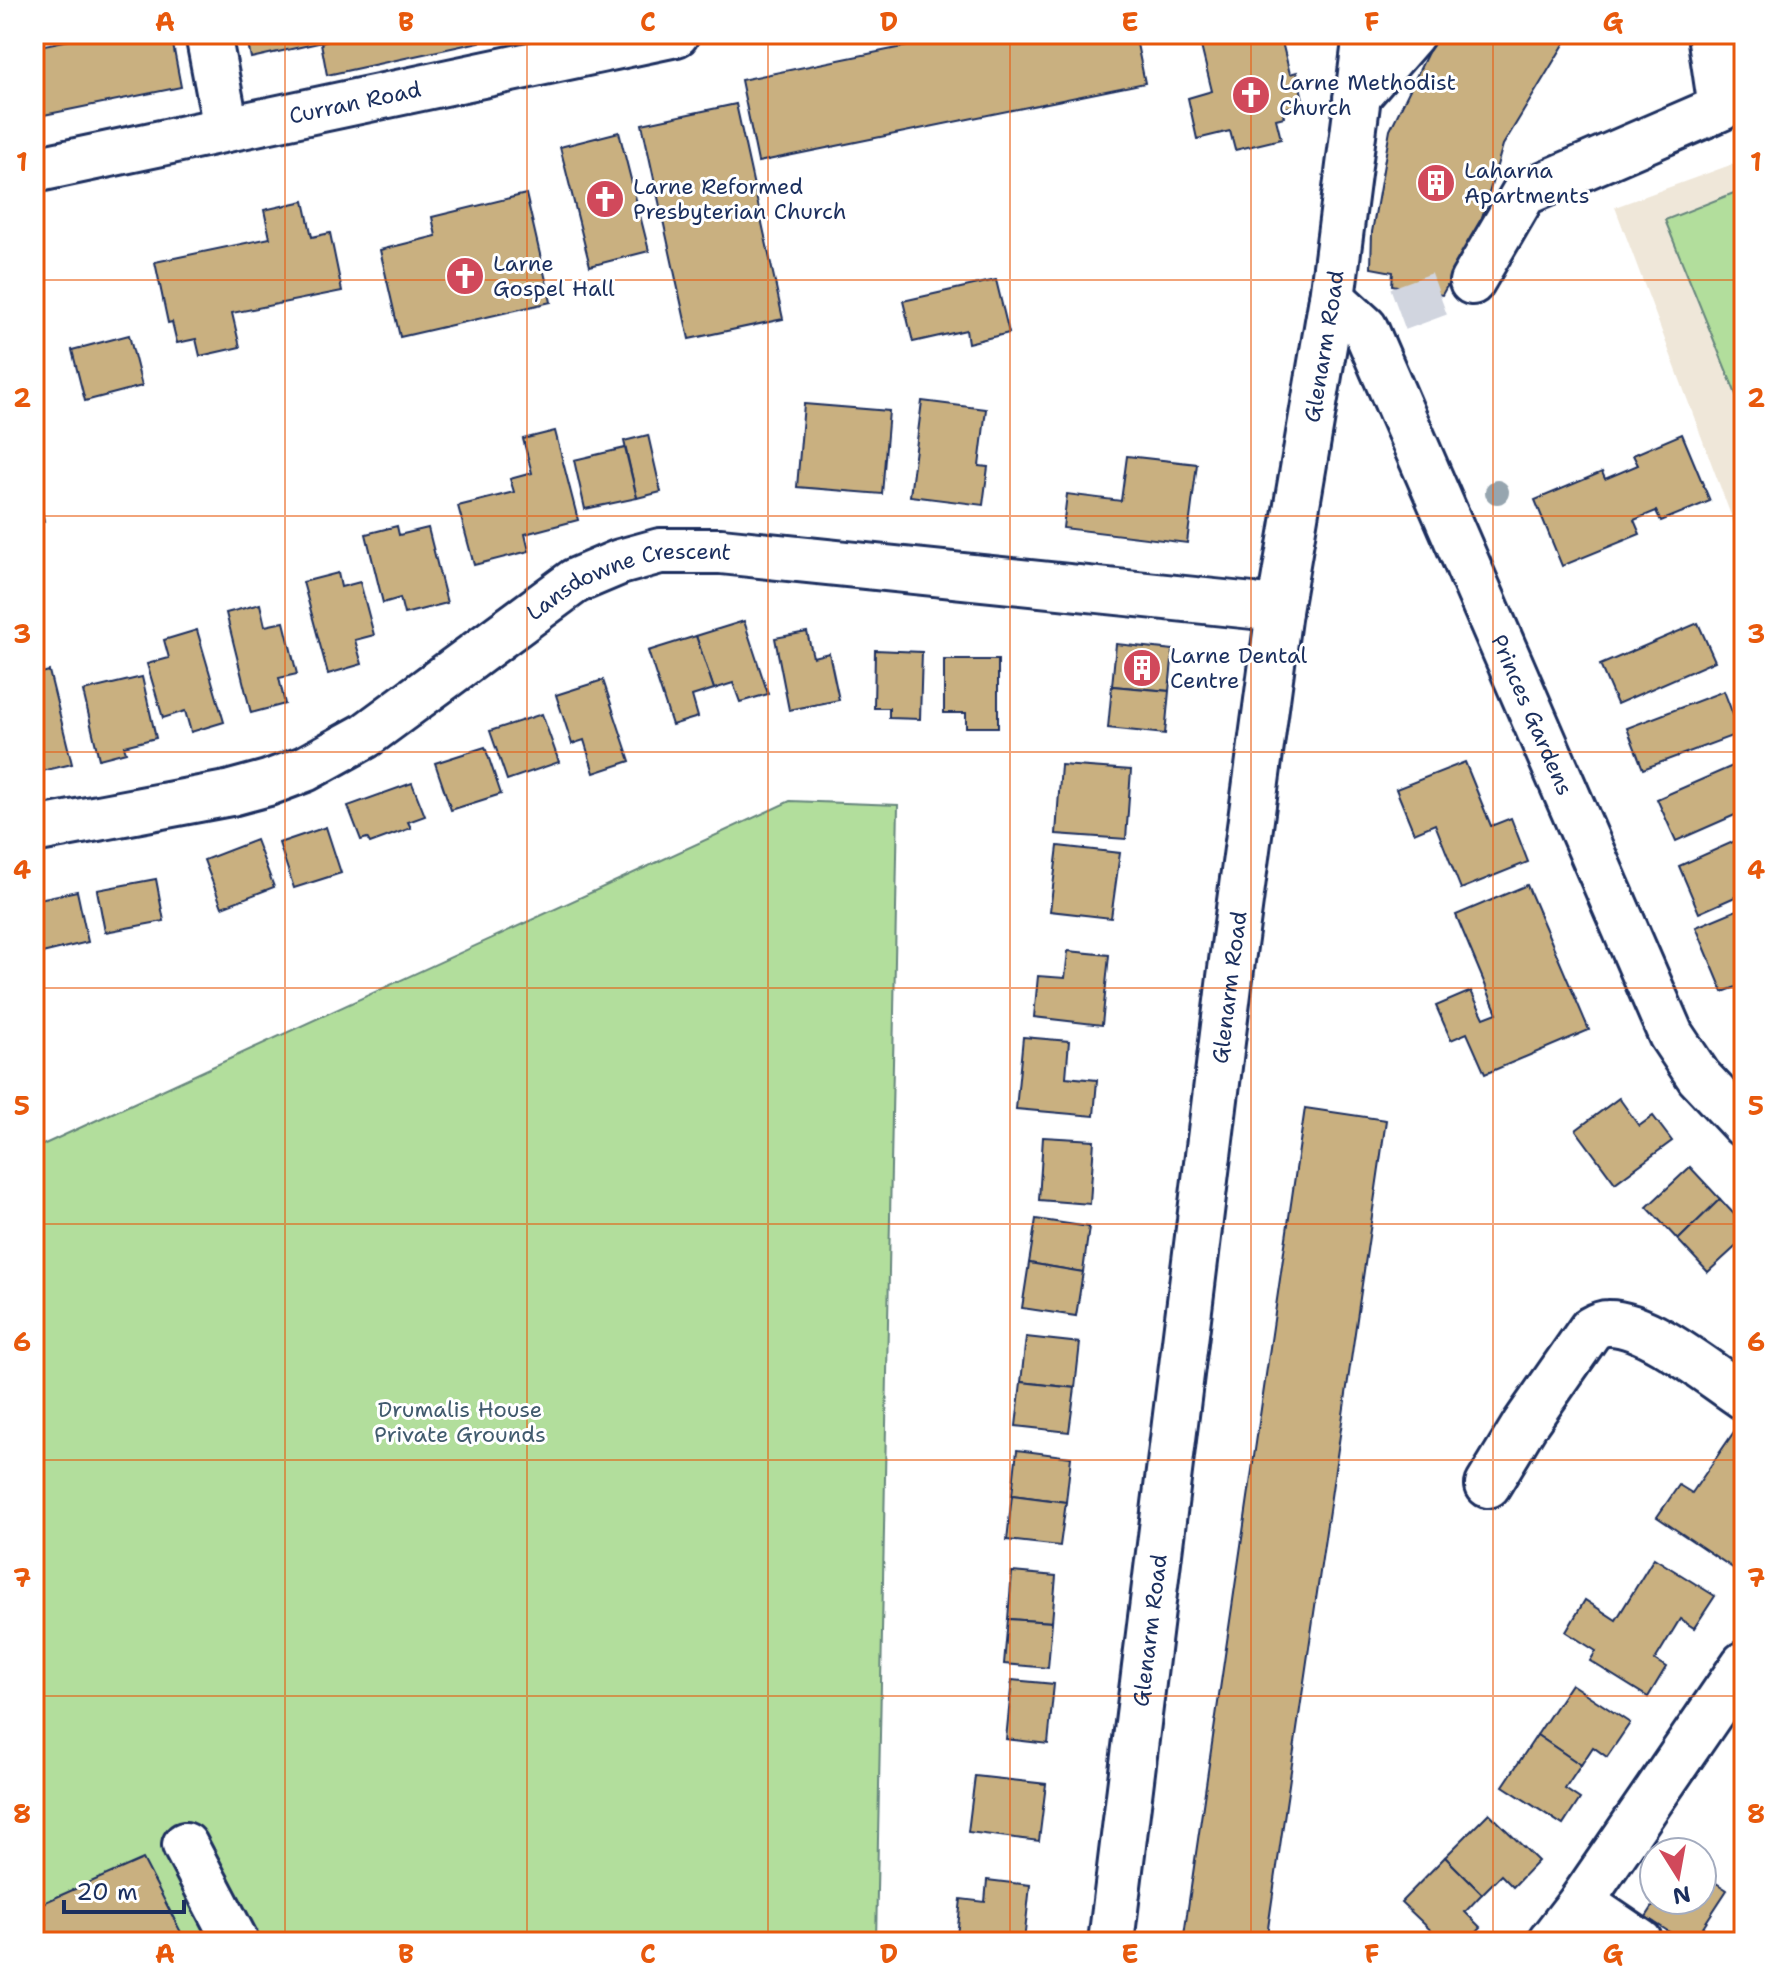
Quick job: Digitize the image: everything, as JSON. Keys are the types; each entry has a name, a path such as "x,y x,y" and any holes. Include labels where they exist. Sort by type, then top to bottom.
{"street":[{"path":"208,34 226,128"},
{"name":"Curran Road","path":"34,170 226,128 533,48 676,34"},
{"name":"Glenarm Road","path":"1111,1942 1228,992 1279,611 1332,298 1366,34"},
{"path":"1356,98 1412,34"},
{"path":"1472,282 1524,193 1721,108 1710,34"},
{"name":"Princes Gardens","path":"1332,298 1381,318 1671,1035 1699,1077 1744,1125"},
{"name":"Lansdowne Crescent","path":"34,830 231,793 305,769 365,736 575,581 620,562 660,551 721,551 1279,611"},
{"path":"1488,1485 1525,1424 1591,1329 1600,1324 1611,1323 1645,1332 1744,1397"},
{"path":"1550,1942 1581,1902 1744,1664"},
{"path":"185,1845 236,1942"},
{"path":"1581,1902 1640,1942"}],"shaded area":[{"path":"1744,160 1744,550 1615,207"}],"green space":[{"path":"1744,189 1744,414 1665,220"},
{"name":"Drumalis House Private Grounds","path":"790,801 898,805 876,1942 34,1942 34,1149"}],"building":[{"path":"100,34 171,34 181,87 34,117 34,47"},
{"path":"246,34 331,34 332,40 251,58"},
{"path":"331,34 507,36 327,75 321,43 332,40"},
{"path":"966,34 1135,34 1145,83 758,162 741,80"},
{"name":"Larne Methodist Church","path":"1198,34 1280,34 1290,74 1297,72 1304,104 1282,109 1284,117 1276,119 1281,139 1235,150 1230,131 1197,139 1188,98 1212,91"},
{"name":"Laharna Apartments","path":"1439,34 1572,34 1503,145 1461,290 1447,286 1442,295 1392,285 1393,272 1371,268 1372,232 1390,130"},
{"path":"736,104 783,319 689,339 642,124"},
{"name":"Larne Reformed Presbyterian Church","path":"619,132 649,251 590,266 560,147"},
{"name":"Larne Gospel Hall","path":"526,194 551,302 400,337 380,250 436,236 432,217"},
{"path":"304,201 312,237 330,233 342,291 232,313 240,347 200,356 196,339 177,343 172,322 168,323 155,262 270,238 264,210"},
{"path":"996,280 1009,333 968,343 966,330 913,342 903,301"},
{"path":"129,335 142,386 85,401 72,350"},
{"path":"922,401 986,409 979,466 988,467 983,505 910,496"},
{"path":"804,404 889,411 882,494 797,487"},
{"path":"555,431 578,520 525,534 529,551 474,565 458,506 514,492 510,479 532,473 523,439"},
{"path":"1682,434 1710,501 1661,521 1656,511 1634,520 1640,534 1562,566 1535,500 1602,472 1605,479 1638,465 1633,455"},
{"path":"648,435 661,492 637,498 624,441"},
{"path":"625,448 637,498 585,509 574,460"},
{"path":"1127,456 1197,464 1187,543 1063,528 1067,494 1121,501"},
{"path":"34,473 44,521 34,523"},
{"path":"397,526 399,535 428,528 447,603 404,614 400,598 383,603 366,534"},
{"path":"338,573 341,587 360,582 374,635 355,640 362,664 328,674 303,582"},
{"path":"260,604 265,626 284,622 297,674 279,678 285,704 251,713 226,613"},
{"path":"744,621 768,694 740,702 733,683 714,689 696,636"},
{"path":"1698,623 1715,661 1617,704 1600,665"},
{"path":"197,630 224,722 191,732 185,711 163,718 147,664 169,658 164,640"},
{"path":"807,632 813,657 829,653 839,700 789,710 775,638"},
{"path":"696,636 714,689 692,696 698,717 672,725 648,651"},
{"name":"Larne Dental Centre","path":"1116,644 1173,650 1169,691 1112,686"},
{"path":"875,650 922,652 920,719 889,718 889,708 874,708"},
{"path":"944,660 998,660 998,727 966,727 966,713 944,713"},
{"path":"49,671 72,764 34,773 34,675"},
{"path":"142,677 156,738 124,746 126,752 99,759 83,691"},
{"path":"603,680 630,761 594,773 584,740 572,744 556,695"},
{"path":"1112,686 1169,691 1165,734 1108,728"},
{"path":"1724,691 1740,733 1643,769 1627,728"},
{"path":"542,714 559,762 507,780 490,731"},
{"path":"485,747 501,794 451,810 435,763"},
{"path":"1744,761 1744,811 1676,841 1657,799"},
{"path":"1465,762 1491,826 1511,818 1528,862 1461,889 1435,824 1414,833 1396,789"},
{"path":"1061,765 1131,770 1126,839 1056,834"},
{"path":"412,783 425,816 408,822 411,828 370,843 367,838 361,840 348,806"},
{"path":"326,827 341,873 294,888 279,843"},
{"path":"1744,837 1744,893 1699,913 1679,866"},
{"path":"256,840 274,887 222,907 204,860"},
{"path":"1058,846 1120,853 1111,918 1050,911"},
{"path":"156,879 164,921 105,932 97,890"},
{"path":"1527,885 1589,1030 1485,1074 1467,1033 1451,1040 1436,1006 1471,991 1484,1018 1497,1013 1456,915"},
{"path":"77,891 88,942 42,953 34,900"},
{"path":"1744,907 1744,984 1723,992 1696,927"},
{"path":"1068,951 1109,955 1102,1025 1034,1017 1038,976 1065,978"},
{"path":"1023,1037 1069,1041 1066,1077 1097,1080 1094,1116 1016,1109"},
{"path":"1619,1098 1639,1126 1653,1116 1672,1141 1615,1183 1576,1130"},
{"path":"1305,1108 1386,1120 1266,1942 1183,1942"},
{"path":"1043,1137 1094,1140 1090,1204 1039,1200"},
{"path":"1690,1167 1720,1199 1678,1240 1647,1207"},
{"path":"1720,1199 1744,1225 1744,1239 1708,1272 1678,1240"},
{"path":"1036,1219 1089,1227 1083,1272 1029,1263"},
{"path":"1029,1263 1083,1272 1076,1316 1022,1308"},
{"path":"1026,1337 1080,1343 1075,1388 1021,1382"},
{"path":"1021,1382 1075,1388 1069,1432 1016,1426"},
{"path":"1740,1423 1744,1426 1744,1525 1741,1529 1744,1531 1744,1552 1733,1568 1657,1517 1679,1485 1692,1493"},
{"path":"1017,1450 1071,1457 1066,1502 1012,1495"},
{"path":"1012,1495 1066,1502 1060,1546 1007,1540"},
{"path":"1654,1558 1715,1596 1694,1628 1680,1619 1655,1660 1666,1667 1648,1697 1590,1661 1596,1651 1566,1632 1585,1600 1616,1620"},
{"path":"1012,1572 1056,1576 1052,1622 1008,1619"},
{"path":"1008,1619 1052,1622 1048,1668 1004,1664"},
{"path":"1012,1680 1054,1684 1048,1744 1006,1739"},
{"path":"1571,1684 1630,1723 1607,1757 1593,1747 1581,1765 1537,1735"},
{"path":"1537,1735 1581,1765 1565,1789 1580,1799 1563,1825 1503,1786"},
{"path":"975,1776 1046,1784 1039,1841 968,1832"},
{"path":"1489,1813 1538,1861 1513,1887 1501,1875 1482,1894 1445,1857"},
{"path":"1445,1857 1482,1894 1465,1912 1481,1928 1467,1942 1443,1942 1401,1902"},
{"path":"143,1859 186,1942 47,1942 34,1916 34,1907"},
{"path":"987,1880 1030,1885 1024,1942 957,1936 961,1899 985,1902"},
{"path":"1718,1884 1727,1890 1718,1904"},
{"path":"1710,1916 1693,1942 1685,1942 1646,1917"}],"tunnel":[{"path":"1398,309 1472,282"}],"place":[{"name":"Larne Methodist Church","path":"1251,95"},
{"name":"Laharna Apartments","path":"1436,183"},
{"name":"Larne Reformed Presbyterian Church","path":"605,199"},
{"name":"Larne Gospel Hall","path":"465,276"},
{"name":"Larne Dental Centre","path":"1142,668"}]}
